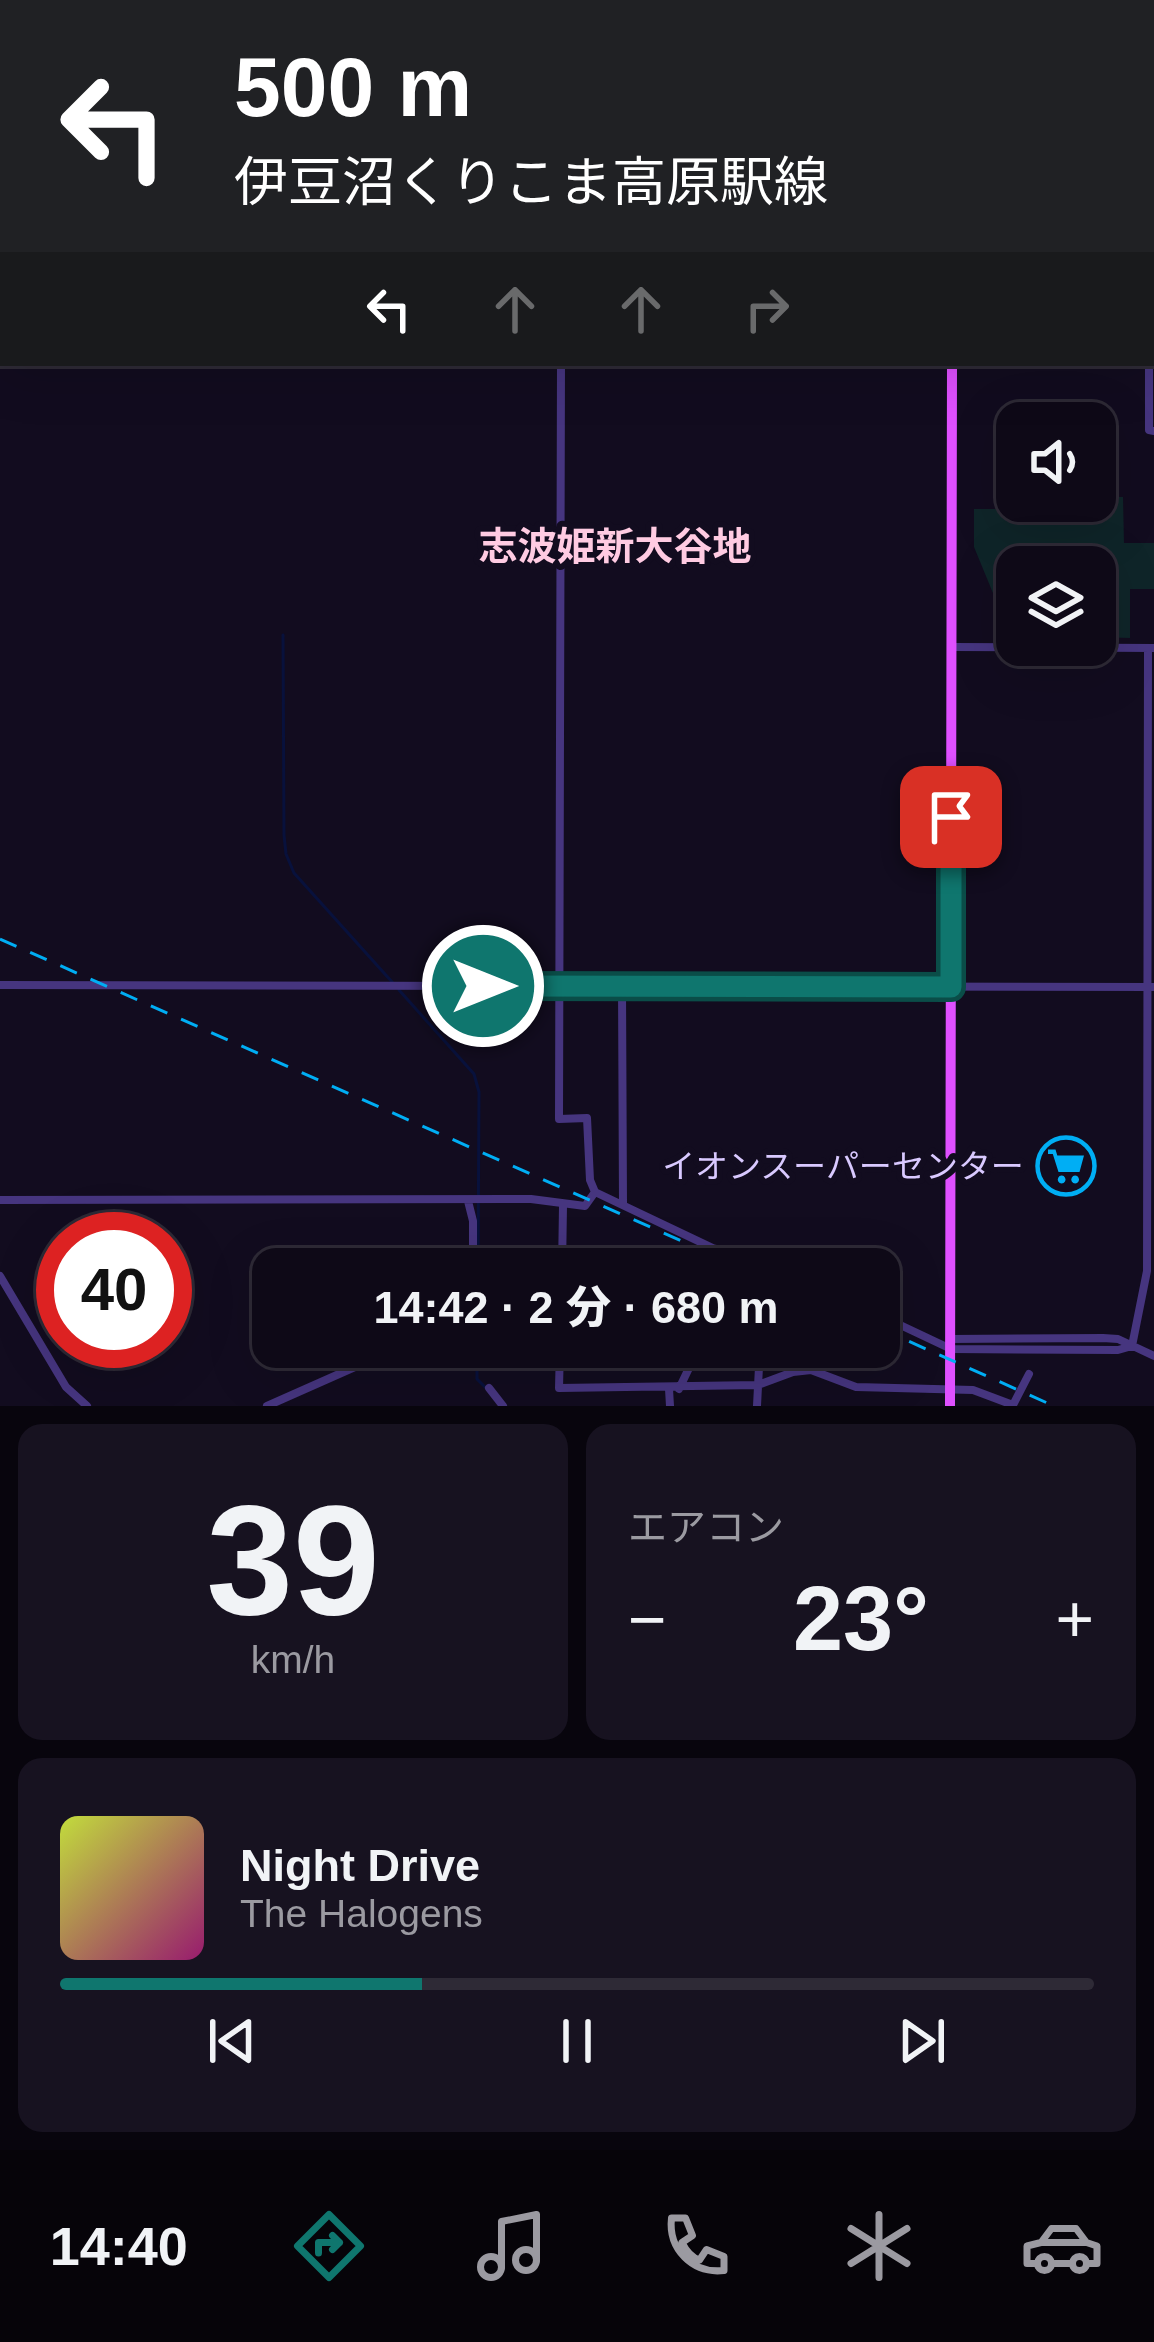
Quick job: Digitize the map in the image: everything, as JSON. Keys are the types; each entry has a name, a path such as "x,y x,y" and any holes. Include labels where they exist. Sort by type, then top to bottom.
{"main road":[{"path":"950,1406 952,366"}],"street":[{"path":"561,366 559,1119 587,1118 590,1180 595,1192 714,1248"},
{"path":"1150,366 1149,430 1154,430"},
{"path":"952,646 1151,648 1147,1282 1132,1346"},
{"path":"0,985 1151,987"},
{"path":"622,986 623,1204"},
{"path":"0,1200 542,1200 585,1206 595,1192"},
{"path":"473,1248 475,1201"},
{"path":"562,1248 563,1206"},
{"path":"0,1276 66,1388 87,1406"},
{"path":"900,1323 951,1344 1132,1346"},
{"path":"1006,1344 1103,1337 1154,1356"},
{"path":"1046,1340 1099,1344 1101,1348"},
{"path":"267,1406 353,1368"},
{"path":"560,1368 560,1388 758,1385 812,1370 856,1388 973,1390 1016,1405 1029,1374"},
{"path":"670,1406 686,1368"},
{"path":"757,1406 759,1368"},
{"path":"489,1388 503,1406"}],"green space":[{"path":"1116,497 1123,497 1124,543 1154,543 1154,589 1130,589 1130,638 1116,638 1116,546 996,546 996,600 974,547 974,509 996,509 996,522 1116,522"}],"waterway":[{"path":"283,635 286,854 294,873 393,983"},
{"path":"399,990 474,1074 479,1092 478,1248"},
{"path":"477,1368 477,1379 487,1389"}],"railway":[{"path":"0,939 698,1248"},
{"path":"900,1337 1054,1406"}],"place":[{"name":"イオンスーパーセンター","path":"1066,1166"}],"district":[{"name":"志波姫新大谷地","path":"615,546"}],"route":[{"path":"483,986 951,987 951,817"}]}
